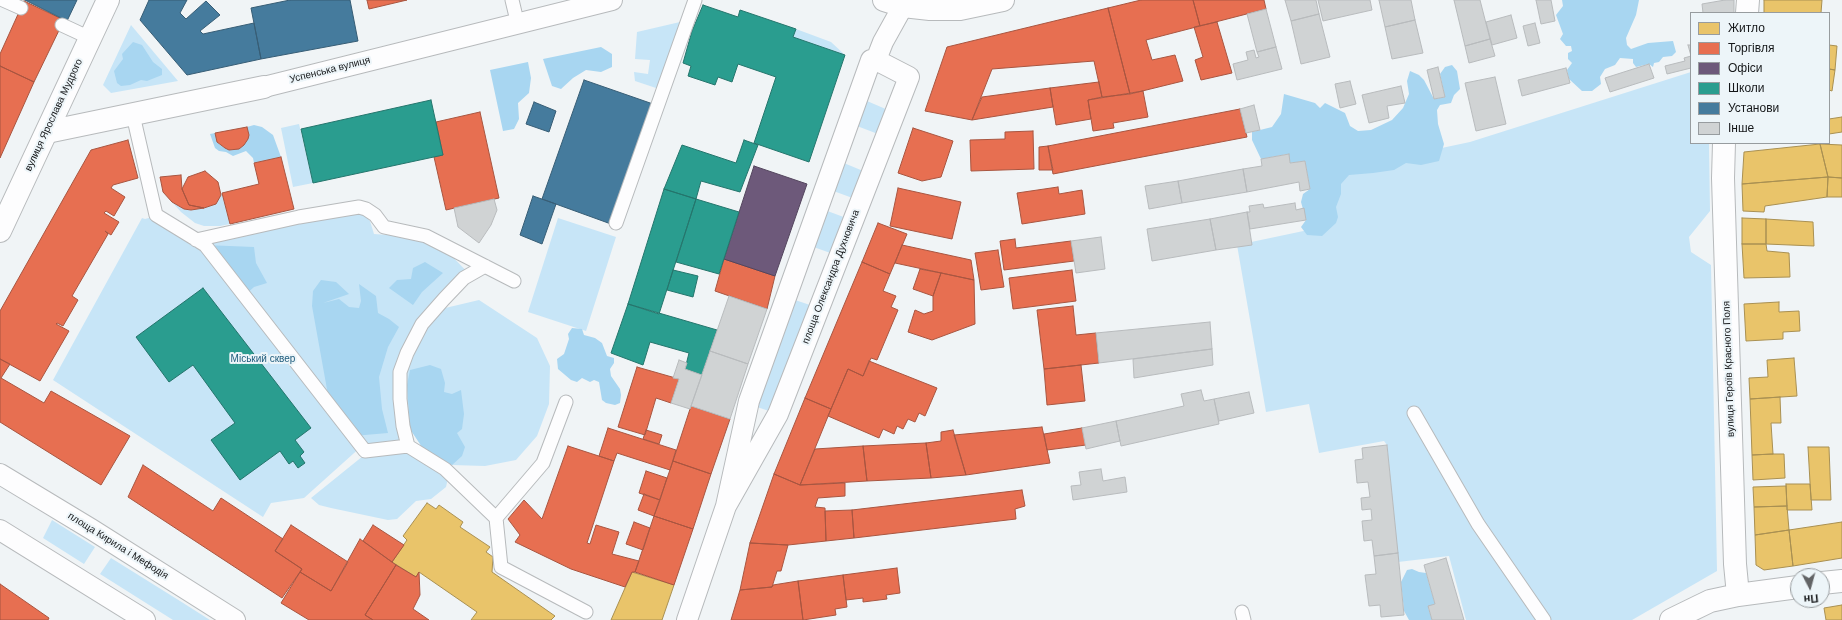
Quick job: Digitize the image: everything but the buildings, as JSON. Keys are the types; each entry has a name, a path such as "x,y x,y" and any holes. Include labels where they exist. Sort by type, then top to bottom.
{"street":[{"name":"вулиця Ярослава Мудрого","path":"0,231 108,0"},
{"name":"Успенська вулиця","path":"47,132 264,88 612,0"},
{"path":"896,2 930,9 960,9 1003,0"},
{"path":"1747,12 1748,0"},
{"name":"площа Олександра Духновича","path":"876,60 896,2"},
{"name":"площа Олександра Духновича","path":"688,620 726,506 749,401 871,60 876,60 909,77 778,414 726,506"},
{"name":"вулиця Героїв Красного Поля","path":"1724,144 1735,564 1738,595"},
{"name":"площа Кирила і Мефодія","path":"0,474 91,528 234,620"},
{"path":"3,537 145,620"},
{"path":"1830,582 1842,581"},
{"path":"1671,620 1710,601 1738,595 1790,588"}],"lane":[{"path":"3,0 21,8"},
{"path":"512,0 518,25"},
{"path":"616,223 695,0"},
{"path":"62,25 90,38"},
{"path":"133,115 156,216 205,245 365,451 408,446 445,469 496,518 501,567 586,612"},
{"path":"196,240 299,217 359,207 375,215 384,227 426,236 514,281"},
{"path":"408,446 403,426 400,399 400,372 407,353 422,324 444,299 464,278 485,266"},
{"path":"496,518 543,463 566,402"},
{"path":"1414,413 1478,524 1544,620"}],"green space":[{"path":"680,22 679,37 659,89 635,81 634,72 648,74 650,60 635,59 637,32"},
{"path":"131,25 178,81 111,93 103,85"},
{"path":"796,29 831,42 845,55 793,37"},
{"path":"1690,72 1690,144 1709,144 1710,211 1689,237 1691,252 1711,265 1717,571 1632,620 1466,620 1449,556 1398,562 1387,445 1384,441 1319,453 1309,404 1266,412 1237,245 1332,225 1323,173 1470,142"},
{"path":"867,101 888,110 878,134 857,126"},
{"path":"299,124 313,183 293,187 281,128"},
{"path":"839,161 868,173 858,200 828,189"},
{"path":"222,193 230,224 220,226 204,226 195,223 181,212 172,202 184,209 191,210 204,208 216,204"},
{"name":"Міський сквер","path":"351,207 365,215 370,221 374,234 416,237 447,251 472,277 441,309 479,300 537,338 550,366 549,404 537,436 516,460 485,466 452,465 422,447 411,430 412,441 363,445 304,498 271,503 263,517 53,380 142,218 145,219 156,216 196,240"},
{"path":"822,209 849,219 836,255 808,245"},
{"path":"558,218 616,237 586,331 528,312"},
{"path":"786,297 819,308 778,414 748,404"},
{"path":"403,452 411,453 448,478 446,487 431,499 416,501 397,519 388,520 331,508 319,505 311,498 363,456"},
{"path":"52,520 95,547 84,564 43,538"},
{"path":"111,558 210,620 173,620 100,574"}],"shaded area":[{"path":"1562,0 1639,0 1636,15 1626,38 1627,45 1631,49 1648,43 1673,41 1676,52 1672,56 1663,57 1659,62 1654,63 1653,67 1649,64 1636,67 1633,63 1633,59 1620,58 1615,65 1605,69 1600,77 1601,84 1592,91 1582,91 1569,79 1567,70 1572,63 1568,59 1568,53 1572,51 1571,46 1566,46 1560,39 1563,34 1556,15 1563,6"},
{"path":"133,42 142,45 153,62 162,69 162,75 147,81 141,80 130,85 121,86 117,83 114,71 123,59 122,54"},
{"path":"601,47 612,54 612,67 601,72 586,70 573,78 561,89 552,86 543,59"},
{"path":"528,62 531,78 529,93 518,103 519,119 514,129 503,131 490,70"},
{"path":"1452,65 1457,71 1460,89 1454,95 1451,103 1440,105 1437,110 1438,124 1444,144 1439,161 1421,165 1406,163 1394,170 1349,175 1341,184 1341,194 1336,207 1338,217 1336,223 1322,236 1307,235 1301,227 1306,220 1301,202 1303,194 1310,189 1305,161 1290,163 1288,154 1261,159 1252,140 1252,132 1272,127 1281,114 1284,94 1315,103 1320,108 1325,103 1345,113 1350,126 1358,131 1371,130 1392,120 1403,108 1409,94 1407,81 1410,71 1419,75 1424,80 1434,99 1445,97 1440,74 1445,67"},
{"path":"254,125 262,127 273,135 281,157 254,163 253,158 246,151 233,156 215,148 210,134 215,133 219,144 225,148 234,150 244,145 249,135 247,127"},
{"path":"205,245 254,247 256,263 267,283 254,287 244,296"},
{"path":"425,262 443,273 422,292 413,305 389,288 397,280 411,279 413,268"},
{"path":"321,280 336,282 349,294 323,303 339,299 349,307 359,308 361,301 359,284 376,296 378,313 399,327 388,347 379,377 382,409 388,433 353,436 330,406 312,306 313,291"},
{"path":"572,328 582,329 584,335 595,338 602,343 607,356 614,358 614,363 610,369 611,376 620,389 620,403 615,405 606,403 602,400 599,382 594,380 590,382 582,378 577,382 571,380 558,369 557,359 564,354 569,339 568,334"},
{"path":"430,365 441,369 445,383 444,392 452,394 461,390 464,414 462,429 457,433 465,447 462,456 452,465 422,447 410,429 407,385 410,370"},
{"path":"1412,569 1426,573 1435,604 1428,607 1432,620 1409,620 1404,611 1401,582 1407,570"}]}
